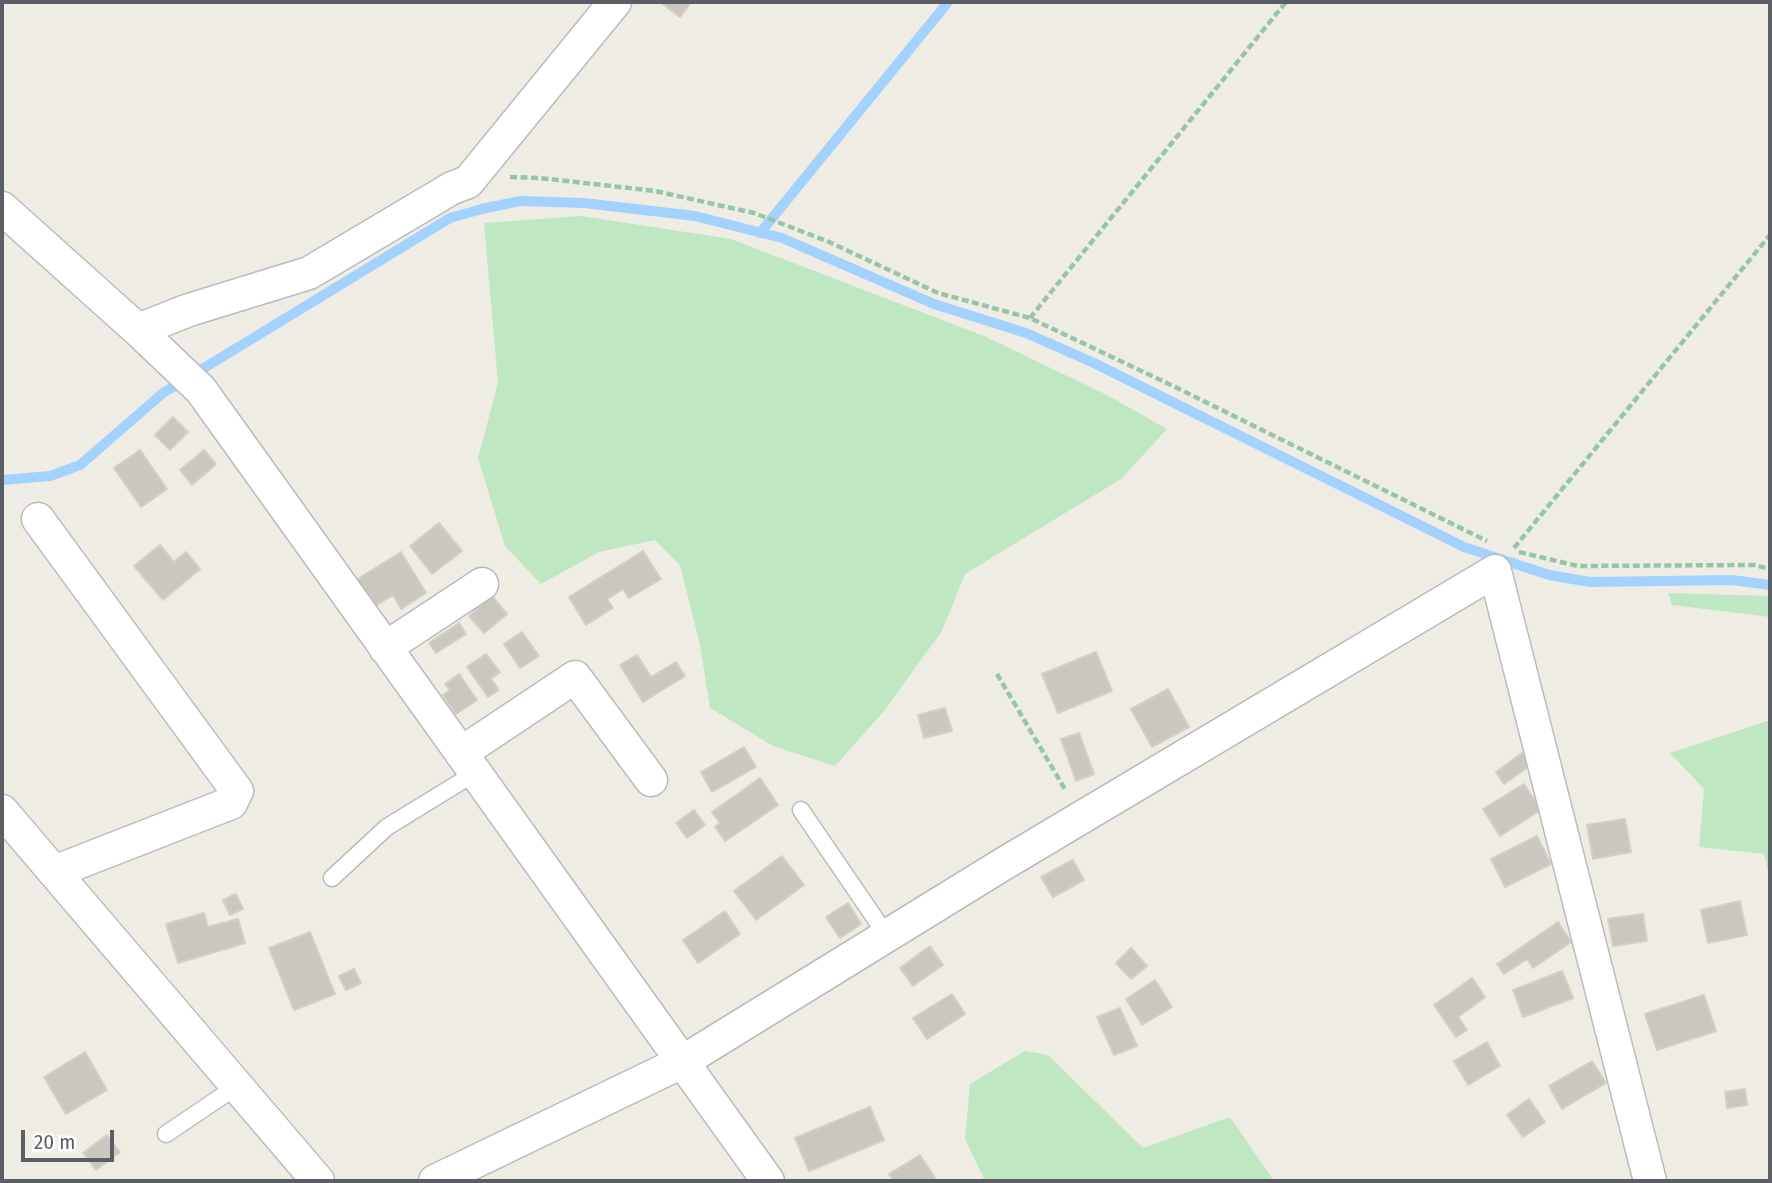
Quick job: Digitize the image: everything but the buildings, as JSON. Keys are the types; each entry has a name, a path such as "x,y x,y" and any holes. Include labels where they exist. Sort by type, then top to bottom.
{"street":[{"path":"138,330 189,310 309,274 452,188 468,182 615,2"},
{"path":"2,208 201,390 768,1181"},
{"path":"38,519 237,791 231,803 54,872"},
{"path":"435,1181 682,1062 1494,571 1650,1181"},
{"path":"385,648 482,584"},
{"path":"468,763 575,677 652,780"},
{"path":"2,811 318,1181"}],"lane":[{"path":"332,878 387,827 468,763"},
{"path":"801,810 887,936"},
{"path":"166,1134 237,1086"}],"path":[{"path":"1030,318 1286,2"},
{"path":"468,182 486,177 540,178 655,191 754,213 827,241 938,293 1030,318 1489,542"},
{"path":"1770,234 1512,551 1578,566 1754,565 1770,569"},
{"path":"997,674 1082,818"}],"green space":[{"path":"581,216 731,239 984,336 1109,396 1167,429 1121,479 965,574 942,631 884,711 835,766 773,746 710,708 700,645 680,565 655,540 599,552 541,584 505,546 478,458 498,383 484,223"},
{"path":"1668,593 1770,596 1770,617 1672,605"},
{"path":"1770,720 1770,880 1764,854 1699,847 1704,789 1670,753"},
{"path":"1025,1051 1048,1055 1143,1148 1230,1117 1274,1181 985,1181 965,1139 970,1084"}],"waterway":[{"path":"760,233 948,2"},
{"path":"2,480 50,476 80,465 163,393 450,218 520,201 584,203 695,216 782,238 934,304 1026,333 1094,363 1464,547 1549,575 1590,582 1732,580 1770,585"}]}
